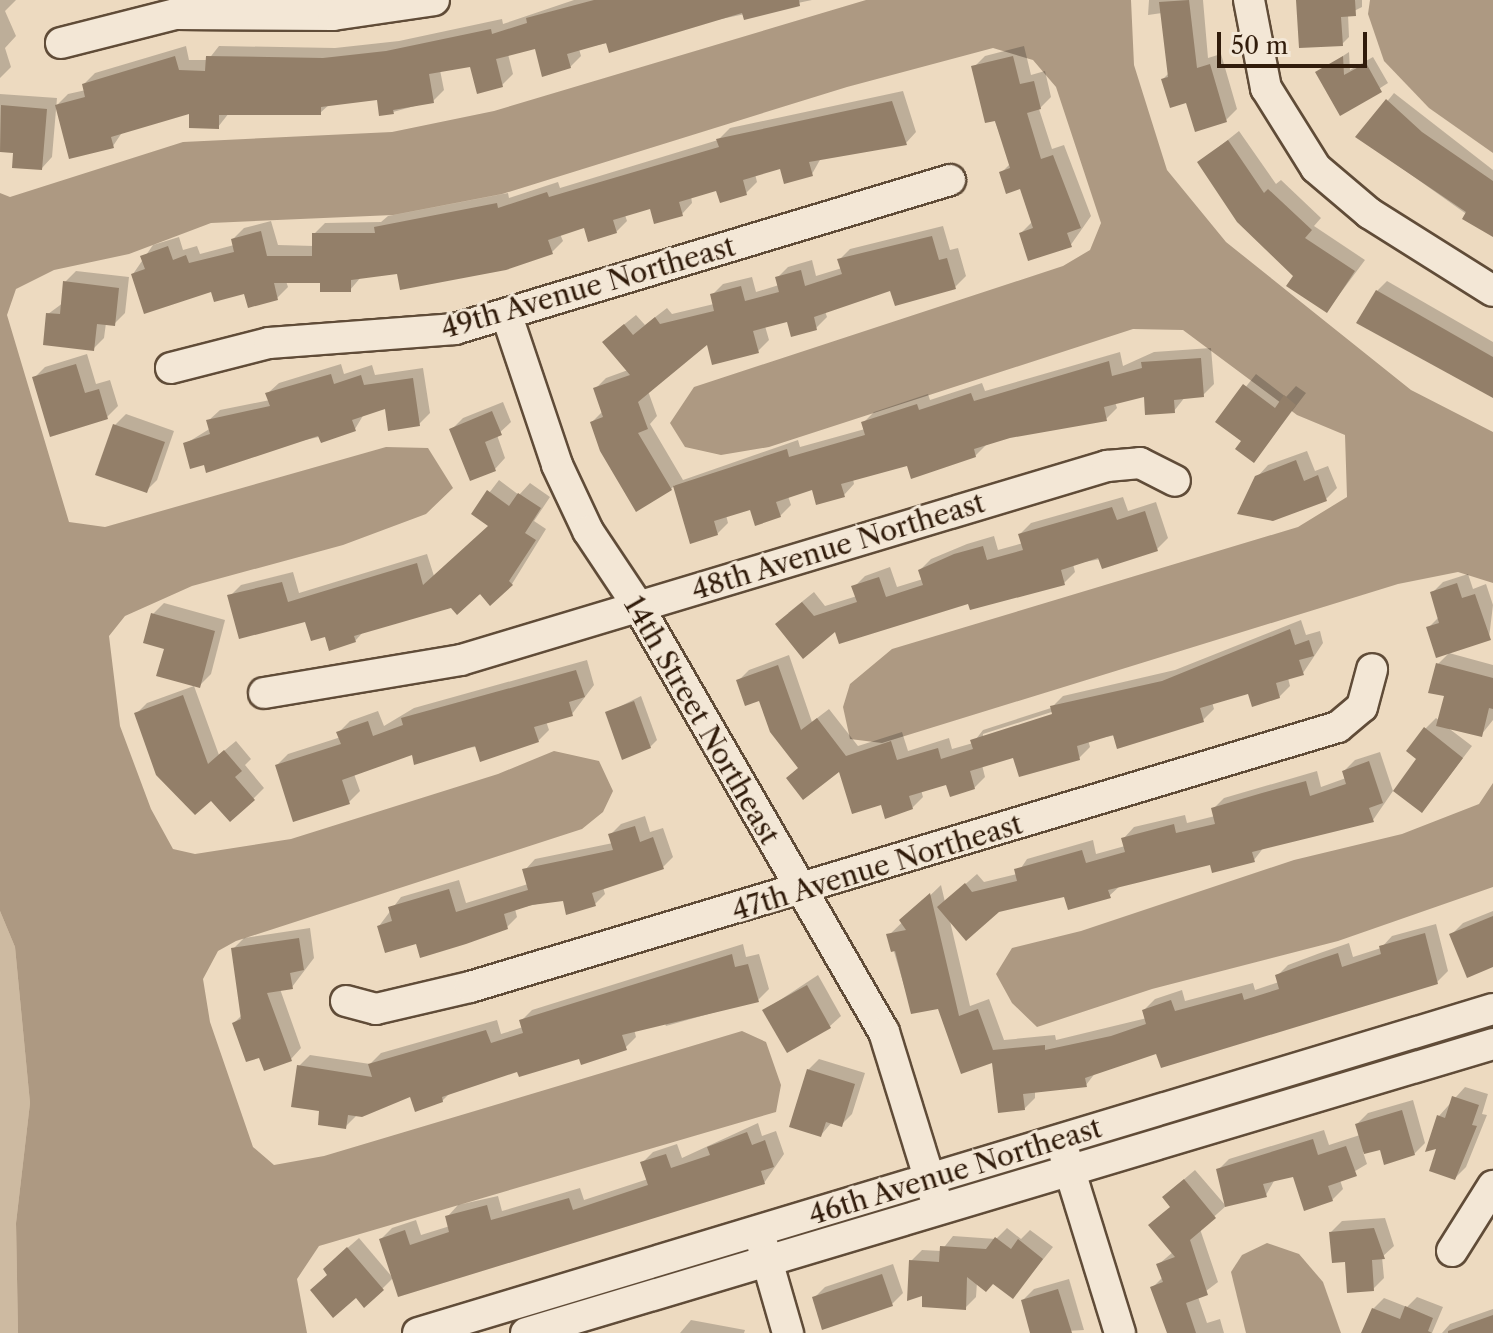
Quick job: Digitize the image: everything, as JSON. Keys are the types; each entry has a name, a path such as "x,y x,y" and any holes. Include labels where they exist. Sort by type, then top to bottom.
{"street":[{"path":"61,43 176,14 333,15 434,0"},
{"path":"1249,0 1266,88 1316,168 1369,213 1493,291"},
{"name":"49th Avenue Northeast","path":"171,368 269,343 455,329 507,316 950,180"},
{"name":"14th Street Northeast","path":"507,316 557,465 588,531 638,606 884,1032 939,1210"},
{"name":"48th Avenue Northeast","path":"264,693 461,660 1107,466 1140,463 1175,481"},
{"name":"47th Avenue Northeast","path":"346,1001 376,1009 470,987 801,891 1338,727 1362,707 1372,669"},
{"name":"46th Avenue Northeast","path":"436,1330 1493,1009"},
{"name":"46th Avenue Northeast","path":"526,1333 1493,1044"},
{"path":"1060,1140 1120,1333"},
{"path":"1452,1251 1493,1186"},
{"path":"758,1231 788,1333"}],"shaded area":[{"path":"866,0 1131,0 1134,65 1167,170 1226,242 1411,390 1493,432 1493,583 1458,572 1398,584 882,743 850,739 843,707 850,684 892,649 1298,527 1347,497 1345,435 1297,415 1183,330 1133,329 769,447 721,455 685,447 670,423 694,387 1063,266 1090,250 1101,223 1056,87 1033,60 993,48 847,87 502,194 393,215 211,223 129,254 54,270 16,289 7,315 69,522 105,527 386,447 428,448 453,488 426,514 343,545 192,586 125,616 109,636 120,726 151,809 173,849 195,854 291,839 498,774 554,751 599,761 613,791 603,812 582,829 236,941 218,951 203,979 210,1022 253,1147 274,1165 324,1156 742,1031 766,1042 781,1085 776,1112 319,1246 297,1279 307,1333 18,1333 16,1223 30,1103 15,947 0,911 0,193 10,197 183,142 392,132 494,111"},
{"path":"1370,0 1493,0 1493,153 1429,108 1384,61 1368,14"},
{"path":"1493,783 1493,887 1338,941 1152,989 1037,1027 1012,1003 996,974 1012,948 1081,931 1294,860 1402,834 1479,804"},
{"path":"0,911 15,947 30,1103 16,1223 18,1333 0,1333"},
{"path":"1267,1243 1299,1254 1323,1282 1341,1333 1246,1333 1231,1272 1242,1255"}],"building":[{"path":"594,0 799,0 800,6 744,20 742,13 609,53 606,43 567,54 571,68 542,77 535,49 496,59 503,87 477,94 470,67 429,74 434,103 393,110 394,114 379,116 377,100 321,107 321,115 219,115 219,129 189,128 189,114 111,137 114,148 69,159 55,105 85,97 82,84 175,56 179,70 205,71 206,56 323,58 386,51 491,29 492,34 527,23 526,18"},
{"path":"1189,0 1197,68 1210,64 1227,122 1195,132 1186,103 1170,108 1161,79 1168,77 1159,2"},
{"path":"1296,0 1355,0 1356,16 1341,17 1343,46 1299,48"},
{"path":"1013,56 1020,84 1034,81 1041,109 1027,113 1041,159 1053,155 1081,228 1067,233 1072,247 1028,261 1019,233 1033,228 1020,189 1006,194 999,172 1010,168 995,121 985,123 971,66"},
{"path":"1343,56 1344,75 1366,63 1382,92 1340,116 1315,72"},
{"path":"1386,99 1422,132 1493,181 1493,237 1462,219 1466,212 1355,137"},
{"path":"892,101 907,145 809,162 813,176 784,184 780,169 743,180 747,195 720,203 716,191 679,202 683,216 654,224 650,209 613,220 617,233 588,242 584,228 548,240 553,254 506,270 400,290 397,274 351,280 351,292 320,292 320,283 274,283 278,300 248,308 244,294 214,302 211,292 144,314 131,274 145,269 140,256 168,246 173,260 186,255 189,263 234,252 231,239 261,231 267,256 312,256 312,233 375,233 374,227 497,203 498,208 547,192 549,197 719,147 716,139"},
{"path":"1,105 47,109 42,170 12,168 13,153 0,152"},
{"path":"1228,140 1264,193 1268,189 1312,230 1305,238 1355,271 1327,313 1286,286 1293,276 1237,222 1197,162"},
{"path":"932,236 939,260 947,258 956,289 895,306 890,291 814,317 817,330 791,337 787,322 753,331 759,353 712,365 707,345 638,402 648,429 638,433 672,490 636,512 600,451 590,422 603,417 593,388 630,375 602,342 624,324 633,335 655,317 660,324 714,311 710,294 741,286 745,301 779,292 775,277 801,270 805,286 842,274 837,259"},
{"path":"63,281 119,288 115,326 97,324 94,351 43,345 46,313 60,314"},
{"path":"1376,290 1493,357 1493,398 1356,323"},
{"path":"1201,358 1204,397 1174,400 1175,413 1145,415 1144,397 1104,407 1107,421 1010,438 974,449 976,457 911,479 907,466 841,484 845,497 816,505 812,490 776,502 781,517 755,526 750,510 714,521 718,535 690,544 673,486 787,449 789,457 865,435 861,422 917,404 919,410 971,393 974,401 1109,361 1112,376 1142,368 1141,362"},
{"path":"76,364 85,393 99,389 108,419 50,437 32,377"},
{"path":"331,374 334,384 361,375 364,385 413,378 420,426 388,431 385,409 352,420 356,431 321,443 318,436 206,473 204,465 190,469 183,443 210,434 206,420 270,406 265,393"},
{"path":"1243,384 1275,408 1284,395 1296,405 1254,463 1235,449 1241,441 1215,422"},
{"path":"492,411 502,435 485,442 496,471 470,481 449,429"},
{"path":"113,424 165,442 147,493 95,475"},
{"path":"1296,460 1304,481 1318,475 1327,501 1273,521 1237,514 1255,476"},
{"path":"487,490 509,506 518,493 541,508 525,533 536,540 509,581 513,585 490,606 480,594 457,615 451,608 354,636 356,642 329,651 325,637 311,641 305,622 239,639 227,595 282,582 288,602 417,563 423,585 488,526 471,514"},
{"path":"1112,507 1117,520 1145,511 1158,551 1102,569 1098,558 1061,570 1065,585 970,610 968,604 839,644 835,632 803,659 775,624 802,602 814,616 857,602 851,586 879,577 886,597 923,585 918,570 954,554 983,546 987,560 1023,550 1018,534"},
{"path":"1457,583 1462,598 1475,594 1491,640 1436,658 1426,627 1439,623 1430,592"},
{"path":"151,613 215,631 200,688 156,676 164,649 143,643"},
{"path":"1290,629 1295,645 1309,640 1314,656 1299,660 1304,675 1276,683 1280,698 1252,707 1248,694 1200,708 1204,722 1117,749 1113,735 1077,746 1080,760 1019,777 1013,758 970,771 975,789 950,797 946,785 909,796 913,809 885,819 881,805 852,814 839,772 803,800 786,778 798,768 770,732 759,701 745,706 736,680 778,665 801,730 817,718 846,756 891,741 897,760 938,748 941,759 973,749 970,740 1052,714 1050,706 1162,681"},
{"path":"1436,663 1493,678 1493,709 1489,708 1482,737 1436,726 1444,696 1428,693"},
{"path":"576,670 585,697 569,702 573,716 534,727 539,742 480,762 475,746 414,765 412,755 342,780 350,804 293,822 275,765 341,744 336,732 368,721 373,736 403,725 401,718"},
{"path":"183,695 208,764 224,750 242,771 235,777 255,800 230,822 211,801 195,815 156,775 134,713"},
{"path":"634,701 651,748 622,760 605,712"},
{"path":"1424,727 1463,758 1422,813 1393,791 1416,759 1406,751"},
{"path":"1369,761 1383,803 1369,808 1374,822 1252,852 1255,862 1212,873 1210,865 1108,890 1111,898 1068,910 1064,897 999,912 966,941 937,907 965,883 972,892 1017,881 1014,869 1082,850 1086,863 1125,852 1121,838 1174,824 1176,833 1215,824 1211,808 1306,781 1310,796 1346,784 1342,771"},
{"path":"635,826 640,842 653,837 664,869 592,893 596,906 566,915 563,901 532,905 504,914 508,929 466,944 420,958 416,944 385,953 377,926 392,921 388,907 449,889 456,912 528,890 522,869 613,850 608,834"},
{"path":"930,893 959,1016 978,1009 993,1050 1045,1045 1045,1050 1111,1036 1146,1024 1142,1010 1171,1000 1175,1011 1242,993 1244,1000 1279,989 1275,975 1338,953 1342,967 1381,954 1379,946 1425,933 1438,984 1161,1068 1156,1054 1085,1078 1087,1087 1023,1094 1025,1110 998,1113 992,1063 961,1074 938,1009 911,1014 895,951 891,952 886,934 906,930 899,920"},
{"path":"1493,916 1493,967 1467,978 1449,934"},
{"path":"299,938 304,970 290,973 293,989 267,993 292,1061 264,1071 259,1058 246,1062 232,1023 241,1019 231,948"},
{"path":"732,954 735,967 748,964 759,1002 622,1035 627,1050 581,1065 579,1059 519,1077 517,1072 442,1097 443,1102 415,1112 410,1097 362,1117 348,1115 346,1129 318,1125 319,1111 291,1107 297,1065 372,1077 368,1064 486,1030 491,1043 523,1033 519,1020"},
{"path":"807,985 831,1028 787,1053 762,1010"},
{"path":"807,1069 855,1084 842,1127 826,1122 821,1137 789,1127"},
{"path":"1452,1096 1479,1105 1472,1125 1477,1126 1455,1180 1429,1171 1436,1149 1425,1152 1437,1115 1445,1118"},
{"path":"1402,1110 1415,1155 1384,1165 1380,1150 1364,1154 1355,1124"},
{"path":"747,1132 752,1145 765,1140 774,1167 761,1171 765,1184 398,1297 379,1239 405,1230 410,1245 449,1232 445,1216 487,1205 491,1220 569,1198 573,1210 648,1185 640,1162 666,1154 671,1168 710,1155 707,1147"},
{"path":"1313,1139 1318,1155 1346,1146 1357,1176 1328,1186 1333,1201 1304,1211 1293,1177 1263,1184 1267,1197 1225,1207 1216,1169"},
{"path":"1184,1179 1216,1218 1190,1240 1208,1295 1186,1303 1196,1333 1167,1333 1150,1287 1163,1282 1156,1264 1175,1257 1148,1225 1170,1207 1162,1197"},
{"path":"1374,1228 1385,1259 1372,1260 1374,1291 1347,1293 1345,1262 1332,1263 1329,1232"},
{"path":"995,1237 1011,1249 1018,1239 1043,1259 1013,1299 993,1284 986,1292 967,1277 966,1310 922,1307 922,1296 907,1301 909,1260 939,1262 940,1246 986,1249"},
{"path":"347,1247 384,1290 364,1308 356,1298 333,1318 310,1290 327,1275 323,1269"},
{"path":"882,1274 893,1306 822,1330 812,1297"},
{"path":"1058,1289 1072,1333 1030,1333 1021,1300"},
{"path":"1405,1306 1433,1318 1428,1331 1432,1333 1361,1333 1372,1308 1400,1319"},
{"path":"1493,1315 1493,1333 1448,1333 1448,1331"}]}
